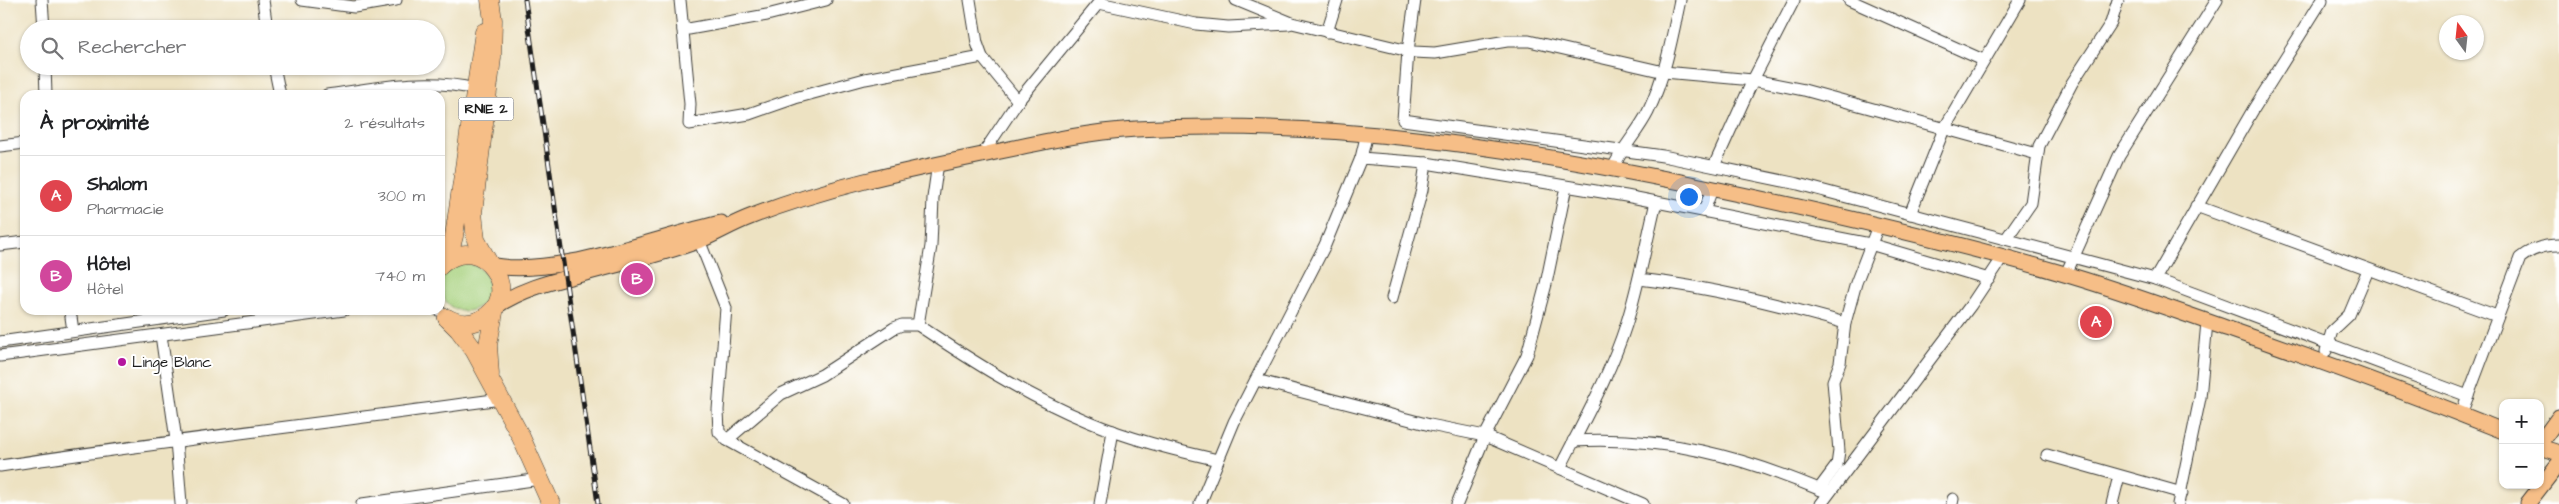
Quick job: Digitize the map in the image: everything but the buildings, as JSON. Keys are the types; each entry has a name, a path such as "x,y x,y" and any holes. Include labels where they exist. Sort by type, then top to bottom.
{"highway":[{"name":"RNIE 2","path":"445,258 450,251 454,236 474,89 490,2"},
{"name":"RNIE 2","path":"490,2 493,20 492,58 472,213 476,240 490,265"},
{"path":"445,262 452,257 468,255 482,258 497,274 500,296 488,345 490,380"},
{"path":"445,315 458,323 476,322 487,316 496,307"},
{"path":"443,315 466,337 520,435 551,504"}],"main road":[{"path":"496,307 512,296 537,285 614,266 699,240 750,217 802,199 938,163 1080,136 1138,129 1244,127 1323,129 1367,133 1613,168 1810,208 2003,257 2066,274 2323,362 2499,429"},
{"path":"490,265 511,269 563,263 750,217"},
{"path":"2541,444 2559,417"},
{"path":"2544,447 2559,453"},
{"path":"2528,504 2559,463"},
{"path":"2528,504 2530,489"}],"street":[{"path":"42,0 43,20"},
{"path":"262,0 265,20"},
{"path":"302,0 354,7 396,0"},
{"path":"680,0 690,104 689,124 749,114 795,98 865,79 982,57"},
{"path":"683,30 767,15 826,0"},
{"path":"970,0 977,43 982,57 1018,101"},
{"path":"1236,0 1292,24 1408,52 1434,53 1507,40 1529,41 1556,45 1664,72 1753,80 1861,104 2036,154"},
{"path":"1327,32 1336,0"},
{"path":"1415,0 1408,52 1404,120 1714,166 1798,184 2155,279 2327,345 2468,396"},
{"path":"1613,168 1621,151 1647,114 1664,72 1680,0"},
{"path":"1714,166 1753,80 1794,0"},
{"path":"1849,0 1983,60"},
{"path":"1910,214 1944,129 2020,0"},
{"path":"2006,239 2031,203 2036,154 2072,83 2111,23 2118,0"},
{"path":"2066,274 2124,147 2217,0"},
{"path":"2155,279 2196,206 2322,0"},
{"path":"982,155 1018,101 1100,1 1196,24 1228,26 1292,24"},
{"path":"45,75 46,90"},
{"path":"276,75 279,90"},
{"path":"392,90 450,83 474,89"},
{"path":"1200,504 1234,422 1317,263 1346,199 1361,158 1367,133"},
{"path":"0,146 20,144"},
{"path":"1361,158 1426,163 1704,211 1870,244 1989,279"},
{"path":"918,325 930,255 933,198 938,163"},
{"path":"1392,298 1422,190 1426,163"},
{"path":"1457,504 1485,436 1527,355 1536,325 1566,187"},
{"path":"1704,211 1712,189"},
{"path":"1560,468 1613,360 1626,326 1639,279 1656,202"},
{"path":"2196,206 2497,316"},
{"path":"1821,504 1824,491 1837,465 1839,451 1833,390 1842,353 1845,322 1870,244 1878,226"},
{"path":"699,240 726,308 718,425 722,436 843,504"},
{"path":"0,245 20,243"},
{"path":"2461,414 2520,258 2528,252 2549,245 2559,245"},
{"path":"1824,491 1989,279 2003,257"},
{"path":"2323,362 2332,331 2349,315 2368,270"},
{"path":"1639,279 1670,282 1752,298 1845,322"},
{"path":"71,315 73,331"},
{"path":"0,342 188,315"},
{"path":"0,356 309,315"},
{"path":"2047,455 2086,464 2180,499 2200,398 2207,322"},
{"path":"727,440 781,394 822,375 894,328 910,324 918,325 1003,380 1087,422 1171,449 1218,460"},
{"path":"161,336 176,440 181,504"},
{"path":"1256,380 1430,425 1485,436 1643,504"},
{"path":"0,466 176,440 286,428 500,399"},
{"path":"1100,504 1113,431"},
{"path":"1573,441 1636,440 1672,444 1738,460 1824,491"},
{"path":"2112,504 2119,476"},
{"path":"362,504 540,479"}],"green space":[{"path":"465,263 478,267 485,274 489,287 485,300 474,309 465,311 456,309 445,300 445,274 456,265"}],"railway":[{"path":"525,0 598,504"}],"place":[{"name":"Hôtel","path":"637,279"},
{"name":"Shalom","path":"2096,322"},
{"name":"Linge Blanc","path":"122,362"}]}
